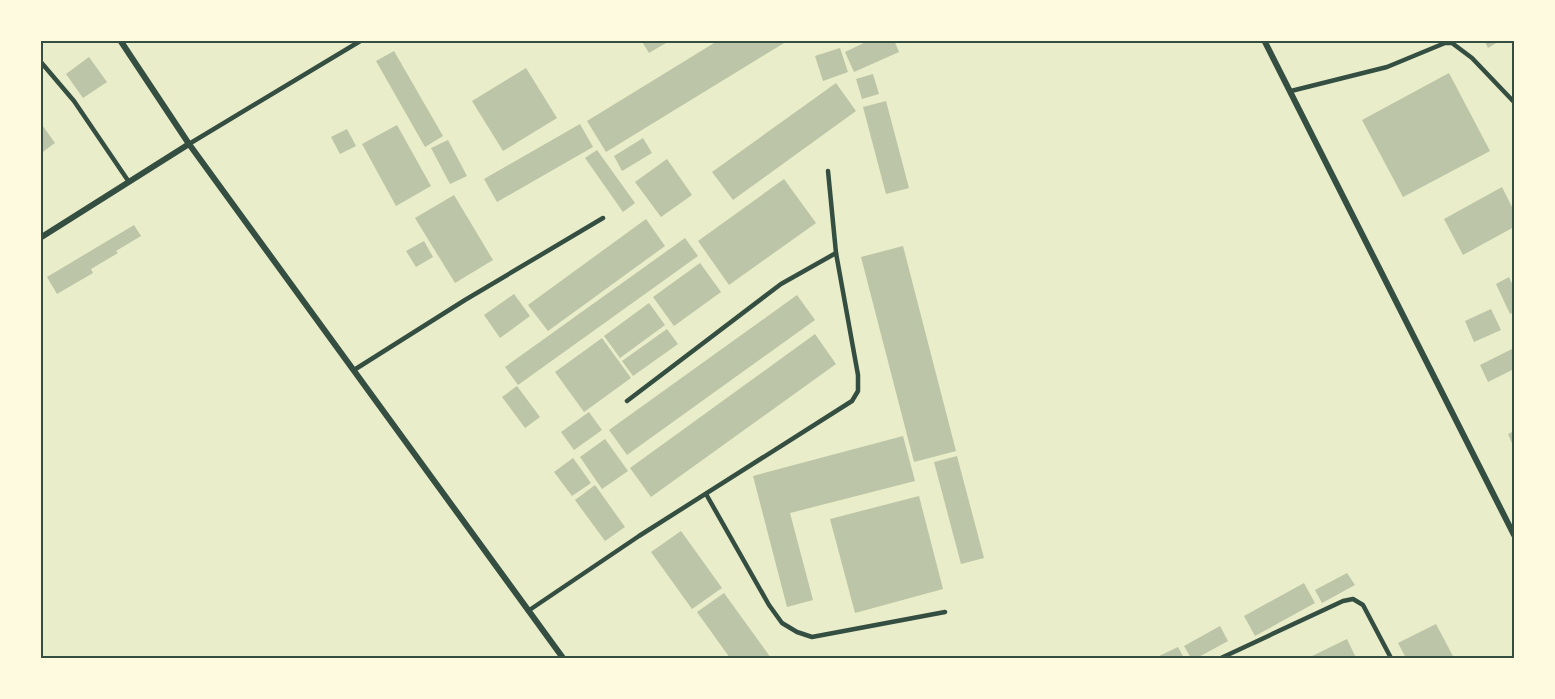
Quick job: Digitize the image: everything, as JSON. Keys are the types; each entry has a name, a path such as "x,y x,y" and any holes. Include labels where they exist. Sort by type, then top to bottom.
{"street":[{"path":"120,40 189,144 563,658"},
{"path":"1264,40 1515,535"},
{"path":"40,238 189,144"}],"lane":[{"path":"189,144 362,40"},
{"path":"1291,91 1387,67 1452,43 1472,58 1515,102"},
{"path":"40,61 74,101 129,182"},
{"path":"528,611 639,536 852,401 858,391 858,375 836,253 828,171"},
{"path":"354,370 465,300 603,218"},
{"path":"627,401 781,284 836,253"},
{"path":"706,494 769,605 782,623 797,632 812,637 945,612"},
{"path":"1221,658 1343,601 1353,599 1363,605 1391,658"}],"building":[{"path":"641,40 671,40 649,53"},
{"path":"719,40 789,40 606,152 587,121"},
{"path":"870,40 894,40 899,52 854,72 845,52"},
{"path":"1484,40 1501,40 1488,48"},
{"path":"840,48 848,72 823,81 815,56"},
{"path":"394,51 443,136 425,147 376,61"},
{"path":"89,57 107,82 83,98 66,74"},
{"path":"526,68 557,118 503,151 472,101"},
{"path":"1449,73 1490,151 1403,197 1362,120"},
{"path":"873,74 879,94 862,99 856,79"},
{"path":"836,83 856,111 733,200 712,172"},
{"path":"886,101 909,188 886,194 863,107"},
{"path":"40,122 55,143 40,154"},
{"path":"580,124 593,147 497,202 484,179"},
{"path":"397,125 431,186 396,206 362,144"},
{"path":"347,129 356,146 340,154 331,137"},
{"path":"643,138 652,153 622,171 614,156"},
{"path":"448,140 467,176 450,184 431,148"},
{"path":"597,150 635,203 623,212 585,158"},
{"path":"667,159 692,195 661,217 635,182"},
{"path":"784,179 816,223 729,285 698,241"},
{"path":"1502,187 1514,211 1514,227 1463,255 1444,219"},
{"path":"454,195 493,260 455,283 415,218"},
{"path":"646,219 665,246 548,331 528,305"},
{"path":"134,225 141,236 91,269 93,273 57,294 47,277"},
{"path":"685,238 698,256 518,385 505,367"},
{"path":"424,241 433,257 416,267 406,251"},
{"path":"903,246 956,451 914,462 861,257"},
{"path":"700,263 721,292 674,326 653,297"},
{"path":"1509,277 1514,288 1514,312 1510,314 1496,284"},
{"path":"514,294 530,316 500,338 484,315"},
{"path":"797,295 815,320 627,455 609,430"},
{"path":"649,303 665,325 620,358 604,336"},
{"path":"1491,309 1501,330 1474,342 1465,321"},
{"path":"667,329 678,344 633,376 622,361"},
{"path":"815,334 836,364 651,497 630,468"},
{"path":"602,338 631,378 584,412 555,372"},
{"path":"1514,348 1514,369 1488,382 1480,365"},
{"path":"517,386 540,417 525,428 502,397"},
{"path":"589,412 602,430 574,450 561,432"},
{"path":"1514,431 1514,448 1508,434"},
{"path":"903,436 915,481 790,513 813,600 787,607 753,476"},
{"path":"605,439 628,471 602,489 580,457"},
{"path":"957,456 984,558 961,564 934,462"},
{"path":"573,458 591,483 572,496 554,472"},
{"path":"595,485 625,527 605,541 575,500"},
{"path":"919,496 943,589 855,613 830,519"},
{"path":"681,531 722,588 692,609 651,552"},
{"path":"1347,573 1355,585 1322,603 1315,590"},
{"path":"1304,583 1315,603 1255,636 1244,616"},
{"path":"724,593 771,658 730,658 697,612"},
{"path":"1436,624 1454,658 1406,658 1398,643"},
{"path":"1220,626 1228,641 1197,658 1191,658 1184,646"},
{"path":"1347,639 1356,658 1308,658"},
{"path":"1178,647 1184,658 1155,658"}]}
